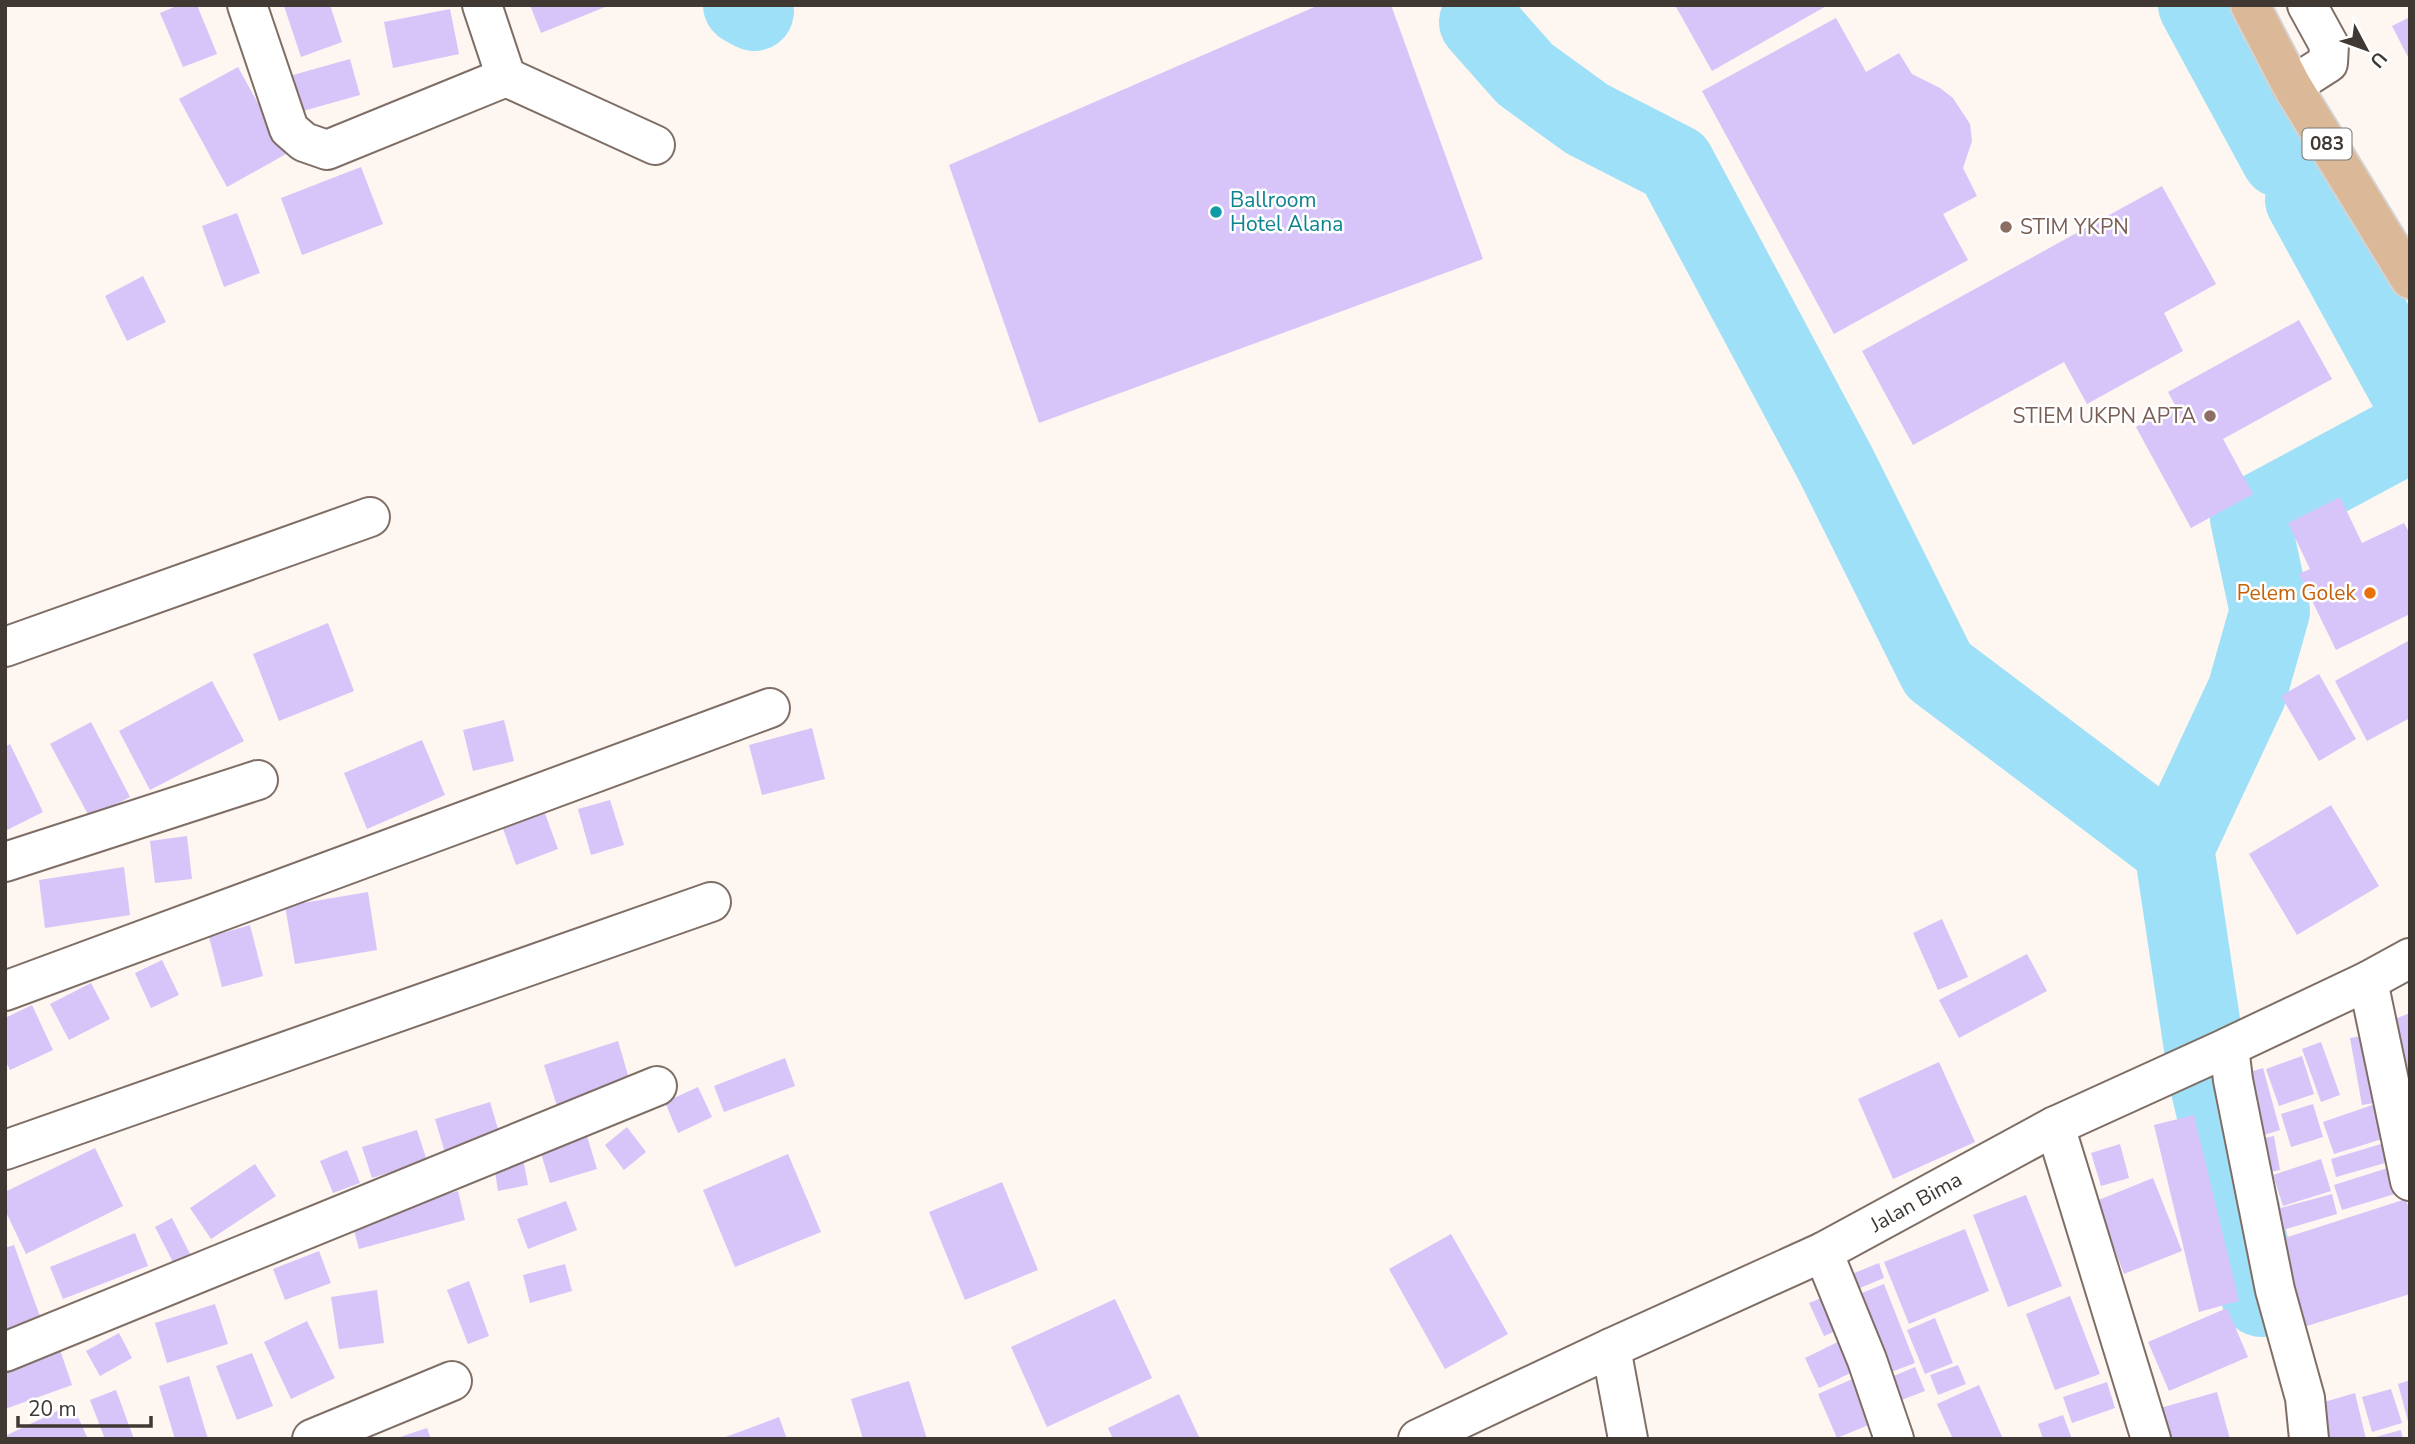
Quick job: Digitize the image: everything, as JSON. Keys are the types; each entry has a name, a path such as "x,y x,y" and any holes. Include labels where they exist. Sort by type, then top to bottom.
{"main road":[{"name":"083","path":"2250,5 2292,86 2410,279"}],"street":[{"path":"247,5 289,129 304,142 327,150 506,77"},
{"path":"481,5 506,77 654,145"},
{"path":"2292,86 2328,63 2329,45 2307,5"},
{"path":"5,647 370,517"},
{"path":"5,991 770,708"},
{"path":"5,862 258,780"},
{"path":"5,1150 710,902"},
{"name":"Jalan Bima","path":"1418,1439 1823,1252 2055,1126 2216,1053 2368,981 2410,958"},
{"path":"2368,981 2410,1181"},
{"path":"2216,1053 2233,1080 2275,1290 2305,1398 2309,1439"},
{"path":"5,1352 657,1086"},
{"path":"2055,1126 2151,1439"},
{"path":"1823,1252 1867,1360 1894,1439"},
{"path":"1611,1348 1628,1439"},
{"path":"312,1439 452,1381"}],"building":[{"path":"179,5 197,5 217,54 183,67 160,13"},
{"path":"330,5 342,42 301,57 284,6"},
{"path":"530,5 610,5 541,33"},
{"name":"Ballroom Hotel Alana","path":"1319,5 1391,5 1483,259 1039,423 949,165"},
{"path":"1675,5 1828,5 1712,71"},
{"path":"450,9 459,54 393,68 384,22"},
{"path":"2410,17 2410,61 2392,26"},
{"path":"1836,18 1866,72 1899,53 1912,74 1953,98 1970,124 1972,141 1963,168 1977,196 1943,214 1968,260 1834,334 1702,91"},
{"path":"350,59 360,95 303,111 293,75"},
{"path":"238,67 286,154 227,187 179,99"},
{"path":"361,167 383,224 302,255 281,198"},
{"path":"2162,186 2216,284 2164,313 2183,351 2087,404 2064,362 1913,445 1862,351"},
{"path":"237,213 260,273 224,287 202,226"},
{"path":"143,276 166,322 127,341 105,296"},
{"name":"STIEM UKPN APTA","path":"2299,320 2332,379 2223,439 2253,494 2191,528 2136,427 2175,405 2168,392"},
{"path":"2340,497 2362,543 2404,523 2410,534 2410,614 2336,650 2299,574 2310,569 2288,523"},
{"path":"328,623 354,691 279,721 253,654"},
{"path":"2410,640 2410,718 2367,741 2335,681"},
{"path":"2319,674 2356,739 2319,761 2281,696"},
{"path":"212,681 244,741 150,790 119,731"},
{"path":"504,720 514,761 473,771 463,730"},
{"path":"91,722 130,797 90,818 50,744"},
{"path":"812,728 825,779 762,795 749,745"},
{"path":"422,740 445,795 367,829 344,773"},
{"path":"10,744 43,812 5,831 5,747"},
{"path":"610,800 624,845 591,855 578,809"},
{"path":"2331,805 2379,886 2297,935 2249,854"},
{"path":"543,808 558,849 516,865 501,823"},
{"path":"187,836 192,879 155,883 150,841"},
{"path":"124,867 130,915 45,928 39,880"},
{"path":"368,892 377,950 295,964 285,906"},
{"path":"1942,919 1968,977 1938,990 1913,933"},
{"path":"250,925 263,976 222,987 209,937"},
{"path":"2027,954 2047,991 1959,1038 1939,1000"},
{"path":"162,960 179,995 151,1008 135,973"},
{"path":"91,983 110,1019 69,1040 50,1004"},
{"path":"32,1005 53,1050 10,1070 5,1060 5,1018"},
{"path":"2410,1013 2410,1092 2384,1023"},
{"path":"2375,1034 2386,1101 2362,1105 2350,1038"},
{"path":"618,1041 630,1082 557,1106 544,1065"},
{"path":"2321,1042 2340,1095 2321,1102 2302,1049"},
{"path":"2302,1056 2314,1094 2279,1106 2266,1069"},
{"path":"785,1058 795,1086 724,1112 714,1086"},
{"path":"1939,1062 1975,1142 1893,1179 1858,1099"},
{"path":"2263,1068 2280,1130 2251,1139 2233,1077"},
{"path":"698,1087 712,1117 678,1133 665,1102"},
{"path":"490,1102 501,1139 446,1156 435,1119"},
{"path":"2381,1102 2392,1136 2334,1154 2323,1122"},
{"path":"2313,1104 2323,1137 2291,1147 2281,1114"},
{"path":"2194,1115 2239,1301 2199,1312 2154,1125"},
{"path":"627,1127 646,1152 624,1170 605,1145"},
{"path":"417,1130 427,1161 372,1178 362,1147"},
{"path":"587,1136 597,1169 550,1183 540,1150"},
{"path":"2274,1136 2280,1170 2255,1175 2249,1141"},
{"path":"2394,1140 2399,1159 2336,1177 2331,1159"},
{"path":"2120,1144 2129,1178 2101,1186 2091,1153"},
{"path":"95,1148 123,1206 26,1254 5,1210 5,1192"},
{"path":"347,1150 360,1183 333,1193 320,1161"},
{"path":"522,1153 528,1185 498,1191 493,1159"},
{"path":"788,1154 821,1232 735,1267 703,1190"},
{"path":"2321,1159 2331,1191 2283,1206 2273,1175"},
{"path":"255,1164 276,1196 211,1239 190,1208"},
{"path":"2400,1164 2408,1190 2342,1210 2334,1185"},
{"path":"2153,1178 2182,1251 2124,1274 2096,1201"},
{"path":"1002,1182 1038,1270 965,1300 929,1212"},
{"path":"458,1191 465,1220 359,1249 351,1219"},
{"path":"2332,1194 2337,1214 2276,1232 2270,1211"},
{"path":"2026,1195 2062,1286 2008,1307 1973,1215"},
{"path":"2406,1199 2410,1213 2410,1294 2294,1330 2275,1241"},
{"path":"566,1201 577,1230 528,1249 517,1219"},
{"path":"172,1218 191,1256 174,1264 155,1227"},
{"path":"1965,1229 1989,1291 1909,1324 1884,1262"},
{"path":"135,1233 148,1266 63,1299 50,1267"},
{"path":"1451,1234 1508,1334 1445,1369 1389,1269"},
{"path":"14,1245 41,1319 5,1332 5,1248"},
{"path":"319,1251 331,1283 285,1300 273,1269"},
{"path":"1879,1263 1884,1278 1843,1295 1837,1280"},
{"path":"565,1264 572,1291 530,1303 523,1275"},
{"path":"469,1281 489,1336 468,1344 447,1290"},
{"path":"1884,1284 1915,1363 1878,1377 1847,1299"},
{"path":"377,1290 384,1343 339,1349 331,1297"},
{"path":"1836,1292 1850,1325 1824,1336 1809,1303"},
{"path":"2070,1296 2100,1374 2055,1390 2026,1314"},
{"path":"1115,1299 1152,1378 1047,1427 1011,1347"},
{"path":"215,1304 228,1344 167,1363 155,1323"},
{"path":"2227,1308 2248,1357 2169,1391 2148,1342"},
{"path":"1935,1318 1953,1363 1925,1374 1907,1330"},
{"path":"307,1321 335,1378 291,1399 264,1342"},
{"path":"119,1333 132,1358 100,1376 86,1351"},
{"path":"1848,1337 1863,1367 1819,1388 1805,1358"},
{"path":"59,1347 72,1385 5,1409 5,1366"},
{"path":"252,1353 273,1406 237,1420 216,1366"},
{"path":"1958,1365 1966,1384 1938,1395 1930,1375"},
{"path":"1915,1367 1925,1391 1886,1406 1877,1383"},
{"path":"1864,1374 1883,1419 1837,1438 1818,1394"},
{"path":"189,1376 208,1439 175,1439 159,1386"},
{"path":"2410,1380 2410,1425 2409,1425 2398,1384"},
{"path":"909,1381 927,1439 863,1439 851,1399"},
{"path":"2107,1382 2115,1408 2072,1423 2063,1397"},
{"path":"1979,1385 2003,1439 1953,1439 1937,1404"},
{"path":"2391,1389 2402,1423 2372,1432 2362,1397"},
{"path":"116,1390 134,1439 105,1439 90,1400"},
{"path":"2217,1392 2230,1439 2168,1439 2160,1408"},
{"path":"2355,1393 2366,1439 2329,1439 2321,1403"},
{"path":"1179,1394 1200,1439 1113,1439 1108,1428"},
{"path":"72,1404 88,1439 5,1439 5,1436"},
{"path":"2063,1415 2072,1439 2043,1439 2038,1424"},
{"path":"779,1417 787,1439 723,1439 723,1438"},
{"path":"427,1428 431,1439 397,1439 397,1438"},
{"path":"2401,1430 2403,1439 2372,1439 2372,1438"}],"waterway":[{"path":"743,5 754,11"},
{"path":"2198,5 2281,158"},
{"path":"1479,22 1525,74 1587,119 1675,164 1836,465 1938,670 2174,848"},
{"path":"2305,200 2410,391"},
{"path":"2261,1297 2209,1081 2174,848 2247,692 2270,611 2250,518 2410,432"}],"place":[{"name":"Ballroom Hotel Alana","path":"1216,212"},
{"name":"STIM YKPN","path":"2006,227"},
{"name":"STIEM UKPN APTA","path":"2210,416"},
{"name":"Pelem Golek","path":"2370,593"}]}
